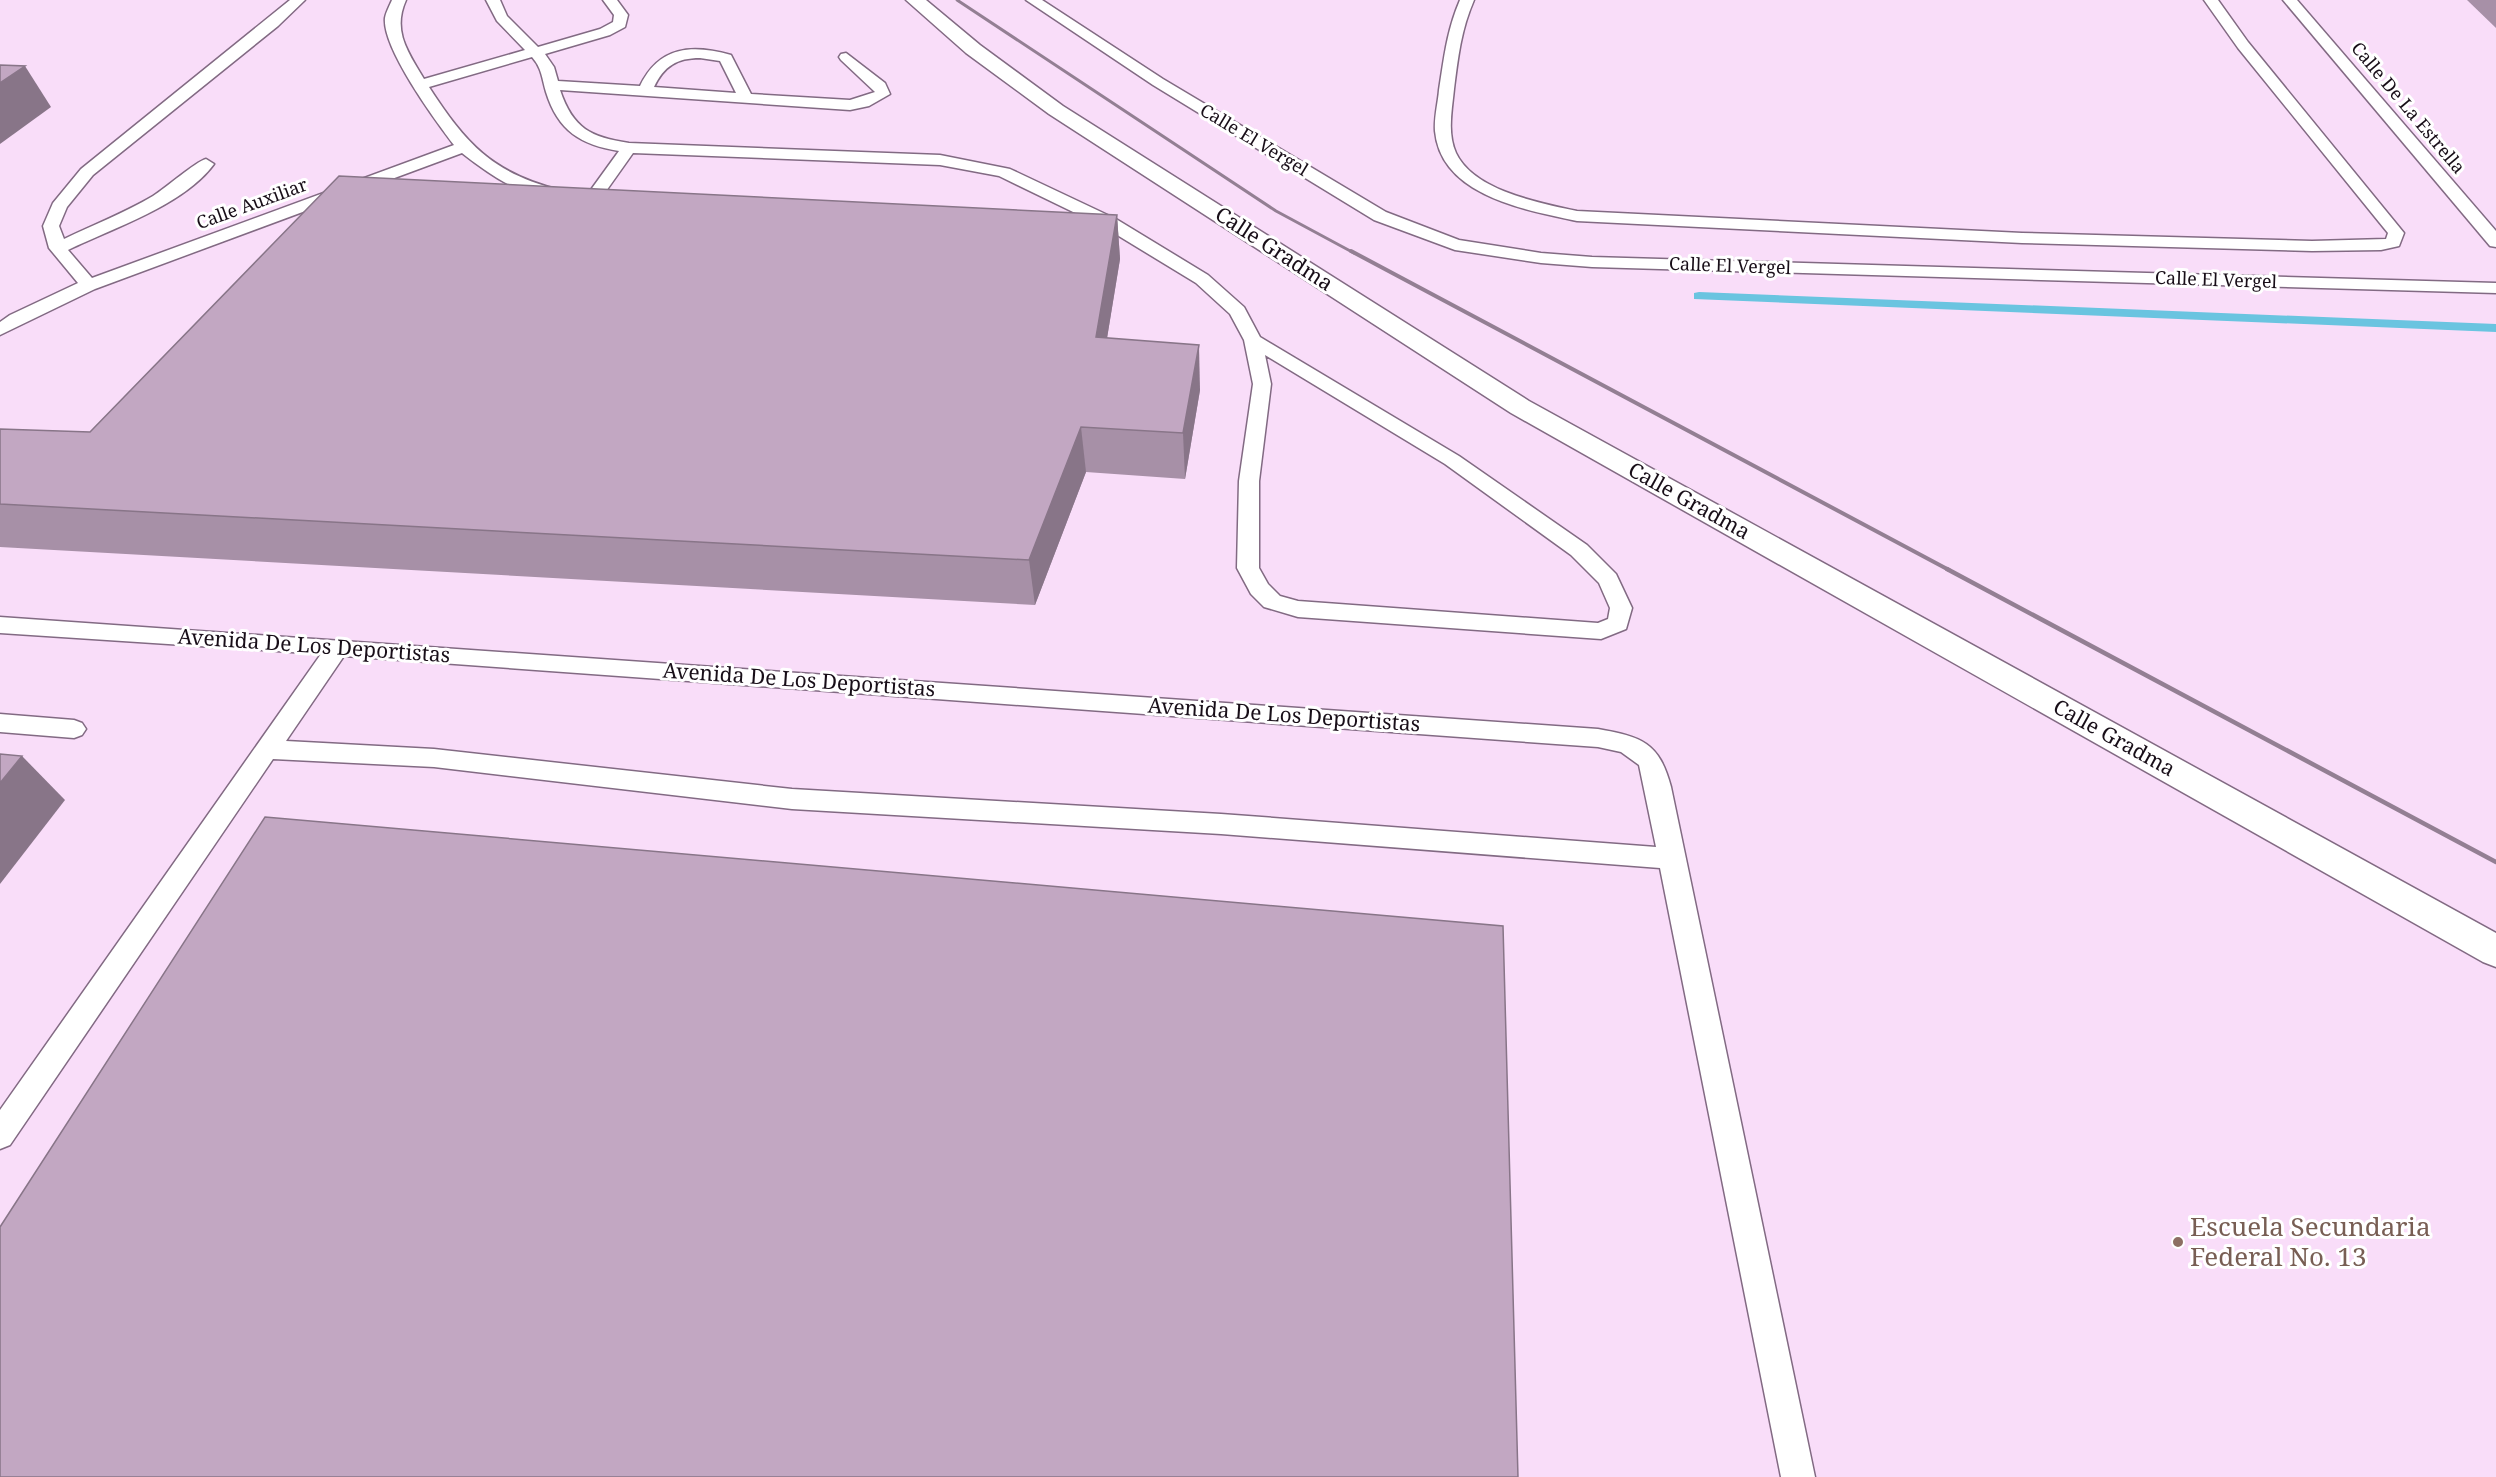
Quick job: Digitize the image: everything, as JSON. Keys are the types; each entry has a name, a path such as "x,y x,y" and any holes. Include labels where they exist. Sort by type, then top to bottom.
{"street":[{"name":"Calle Gradma","path":"915,0 973,49 1056,110 1520,407 2496,951"}],"lane":[{"path":"89,285 58,248 51,226 59,206 87,172 273,23 298,0"},
{"path":"399,0 392,19 401,54 423,84 438,115 464,147 510,181 540,192 617,199"},
{"path":"493,0 517,35 537,52 547,68 552,85 568,118 580,135 595,141 628,148 940,160 978,165 1027,181 1110,223 1202,279 1238,310 1253,340 1262,384 1249,481 1248,568 1258,589 1272,602 1298,609 1601,630 1618,622 1621,608 1608,579 1579,550 1452,460 1253,340"},
{"path":"423,84 605,32 620,24 621,15 610,0"},
{"name":"Calle El Vergel","path":"1033,0 1158,82 1380,216 1455,245 1541,258 1592,262 2496,288"},
{"path":"1467,0 1457,18 1451,43 1442,134 1449,156 1462,172 1485,189 1538,208 1577,216 1928,234 2312,246 2380,245 2393,242 2397,233 2243,45 2211,0"},
{"name":"Calle De La Estrella","path":"2290,0 2496,242"},
{"path":"645,91 657,67 683,55 712,53 726,58 746,98"},
{"path":"552,85 850,105 864,104 883,94 880,86 846,57"},
{"name":"Calle Auxiliar","path":"0,330 16,319 89,285 464,147"},
{"path":"593,198 628,148"},
{"path":"58,248 158,199 186,183 206,164"},
{"path":"1065,220 1110,223"},
{"name":"Avenida De Los Deportistas","path":"0,625 338,647 1598,738 1629,744 1647,756 1655,773 1798,1477"},
{"path":"0,1135 338,647"},
{"path":"0,723 74,729"},
{"path":"267,749 434,758 792,799 1221,824 1541,850 1671,858"}],"building":[{"path":"0,65 25,66 0,83"},
{"path":"339,176 1117,215 1096,337 1199,345 1183,433 1081,427 1029,560 0,504 0,429 90,432"},
{"path":"0,754 22,756 0,783"},
{"path":"265,817 1503,926 1518,1477 0,1477 0,1227"}],"waterway":[{"path":"1699,296 2496,328"}],"railway":[{"path":"957,0 1276,211 1354,253"},
{"path":"1351,251 1949,570"},
{"path":"1947,569 2496,862"}],"place":[{"name":"Escuela Secundaria Federal No. 13","path":"2178,1242"}]}
